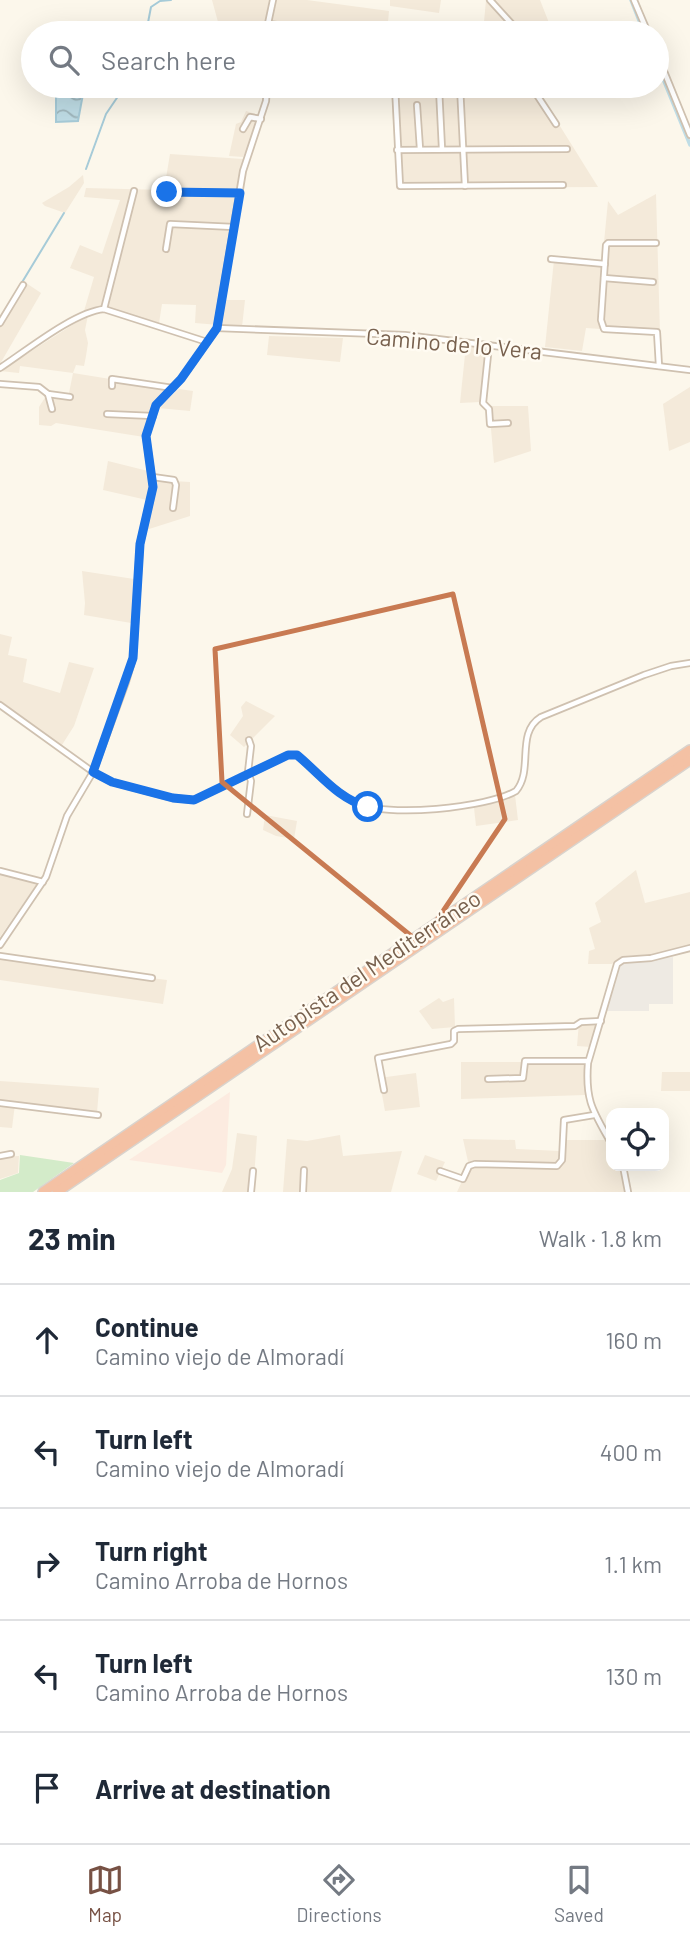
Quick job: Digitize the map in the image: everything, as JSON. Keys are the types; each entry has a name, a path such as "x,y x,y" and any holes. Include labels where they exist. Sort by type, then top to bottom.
{"highway":[{"name":"Autopista del Mediterráneo","path":"43,1192 690,750"},
{"name":"Autopista del Mediterráneo","path":"57,1192 690,760"}],"street":[{"path":"269,21 273,0"},
{"path":"490,0 509,21"},
{"path":"634,0 643,21"},
{"path":"669,83 690,135"},
{"path":"0,945 43,881 67,817 93,772 133,658 140,544 152,496 153,477 146,436 156,405 173,388 217,328 243,171 266,98"},
{"path":"395,98 400,186 563,185"},
{"path":"439,98 442,149"},
{"path":"461,98 465,186"},
{"path":"539,98 556,124"},
{"path":"417,105 420,149"},
{"path":"243,129 250,117 261,119"},
{"path":"397,149 568,149"},
{"path":"104,309 134,191"},
{"path":"167,192 240,193"},
{"path":"166,249 170,224 234,227"},
{"path":"656,243 606,245 601,325 604,329 657,332 659,366"},
{"path":"551,259 605,264"},
{"path":"604,278 653,282"},
{"path":"0,323 23,285"},
{"path":"0,368 87,313 104,309 206,342"},
{"name":"Camino de lo Vera","path":"217,328 405,335 690,370"},
{"path":"488,345 483,403 489,409 490,424 508,423"},
{"path":"112,386 112,379 173,388"},
{"path":"0,384 39,387 48,394 70,397"},
{"path":"48,394 52,409"},
{"path":"107,414 153,416"},
{"path":"153,477 174,480 176,485 173,508"},
{"path":"0,705 93,772 112,782 173,798 194,800 288,755 297,755 327,783 362,806 415,809 471,806 510,794 520,786 528,733 536,721 644,675 690,663"},
{"path":"247,814 251,781 248,774 251,746 249,740"},
{"path":"0,871 43,881"},
{"path":"606,1135 594,1115 588,1092 588,1061 617,964 623,960 651,958 690,948"},
{"path":"0,956 152,978"},
{"path":"384,1090 378,1058 451,1044 454,1031 458,1029 575,1026 581,1022 601,1021"},
{"path":"488,1079 523,1078 526,1061 588,1061"},
{"path":"0,1103 98,1115"},
{"path":"440,1171 463,1179 469,1166 474,1164 557,1166 562,1160 564,1120 594,1115"},
{"path":"0,1156 11,1154"},
{"path":"303,1192 304,1170"},
{"path":"251,1192 253,1171"},
{"path":"624,1171 628,1192"}],"highlighted area":[{"path":"453,594 505,819 421,944 222,782 215,649"}],"shaded area":[{"path":"212,0 269,0 265,21 218,21"},
{"path":"275,0 307,0 389,11 388,21 270,21"},
{"path":"390,0 441,0 439,13 390,6"},
{"path":"486,0 540,0 548,21 484,21"},
{"path":"392,98 542,98 598,187 397,188"},
{"path":"246,111 259,115 254,133 243,157 229,156 236,124 241,122"},
{"path":"170,154 243,159 220,300 245,300 242,327 195,323 196,305 162,304 159,323 104,306 84,311 94,277 70,268 80,245 102,254 120,200 84,197 86,188 164,190"},
{"path":"83,175 84,183 65,213 42,203 69,187"},
{"path":"656,194 660,333 586,328 582,351 545,347 554,260 602,263 608,201 618,215"},
{"path":"26,283 41,293 0,364 0,326"},
{"path":"88,315 85,330 88,343 84,366 76,365 73,373 20,366 19,373 0,371"},
{"path":"269,336 343,338 340,362 267,355"},
{"path":"466,345 485,347 480,402 460,403"},
{"path":"73,373 166,388 157,399 144,437 56,423 51,426 39,425 39,407 46,396 68,398"},
{"path":"690,387 690,442 669,451 663,404"},
{"path":"179,389 193,391 190,411 158,408"},
{"path":"489,406 528,406 531,451 494,463"},
{"path":"108,461 148,471 152,484 147,500 103,490"},
{"path":"156,480 190,482 190,516 146,530 157,487"},
{"path":"82,571 134,579 131,623 84,615"},
{"path":"0,634 12,637 8,655 27,659 23,682 60,693 69,662 94,668 74,726 60,748 0,704"},
{"path":"246,701 275,716 244,747 230,735 243,716 241,707"},
{"path":"515,795 518,820 476,826 474,808"},
{"path":"265,815 297,821 294,839 276,836 263,830"},
{"path":"636,870 645,903 690,892 690,945 656,954 624,956 612,964 588,964 589,951 595,949 589,928 601,922 595,903"},
{"path":"0,873 39,881 0,937"},
{"path":"673,957 673,1004 649,1004 649,1011 607,1011 618,966 630,961"},
{"path":"0,959 167,980 163,1004 0,980"},
{"path":"439,998 443,1002 454,998 455,1027 432,1029 419,1011"},
{"path":"599,1019 591,1047 577,1046 579,1022"},
{"path":"461,1062 586,1062 585,1095 461,1099"},
{"path":"662,1072 690,1072 690,1091 661,1091"},
{"path":"416,1073 420,1107 385,1111 379,1078"},
{"path":"0,1081 99,1088 97,1113 15,1104 12,1128 0,1127"},
{"path":"230,1092 226,1165 222,1173 129,1160"},
{"path":"237,1133 257,1136 253,1192 222,1192 232,1169"},
{"path":"340,1135 343,1156 402,1151 391,1192 283,1192 287,1139 307,1141"},
{"path":"463,1139 515,1140 516,1149 560,1151 561,1140 606,1140 606,1171 622,1171 624,1192 457,1192 469,1166"},
{"path":"425,1155 445,1162 436,1181 417,1174"},
{"path":"19,1156 18,1173 0,1179 0,1157"}],"green space":[{"path":"20,1154 74,1163 33,1192 0,1192 0,1180 19,1173"}],"water":[{"path":"56,98 82,98 78,121 56,122"}],"waterway":[{"path":"148,21 151,7 160,1 171,0"},
{"path":"631,0 639,21"},
{"path":"669,93 690,145"},
{"path":"86,169 106,114 117,98"},
{"path":"21,284 64,213"}],"route":[{"path":"167,192 240,193 217,328 181,379 156,405 146,436 153,487 140,544 133,658 93,772 112,782 173,798 194,800 288,755 297,755 332,788 368,807"}]}
